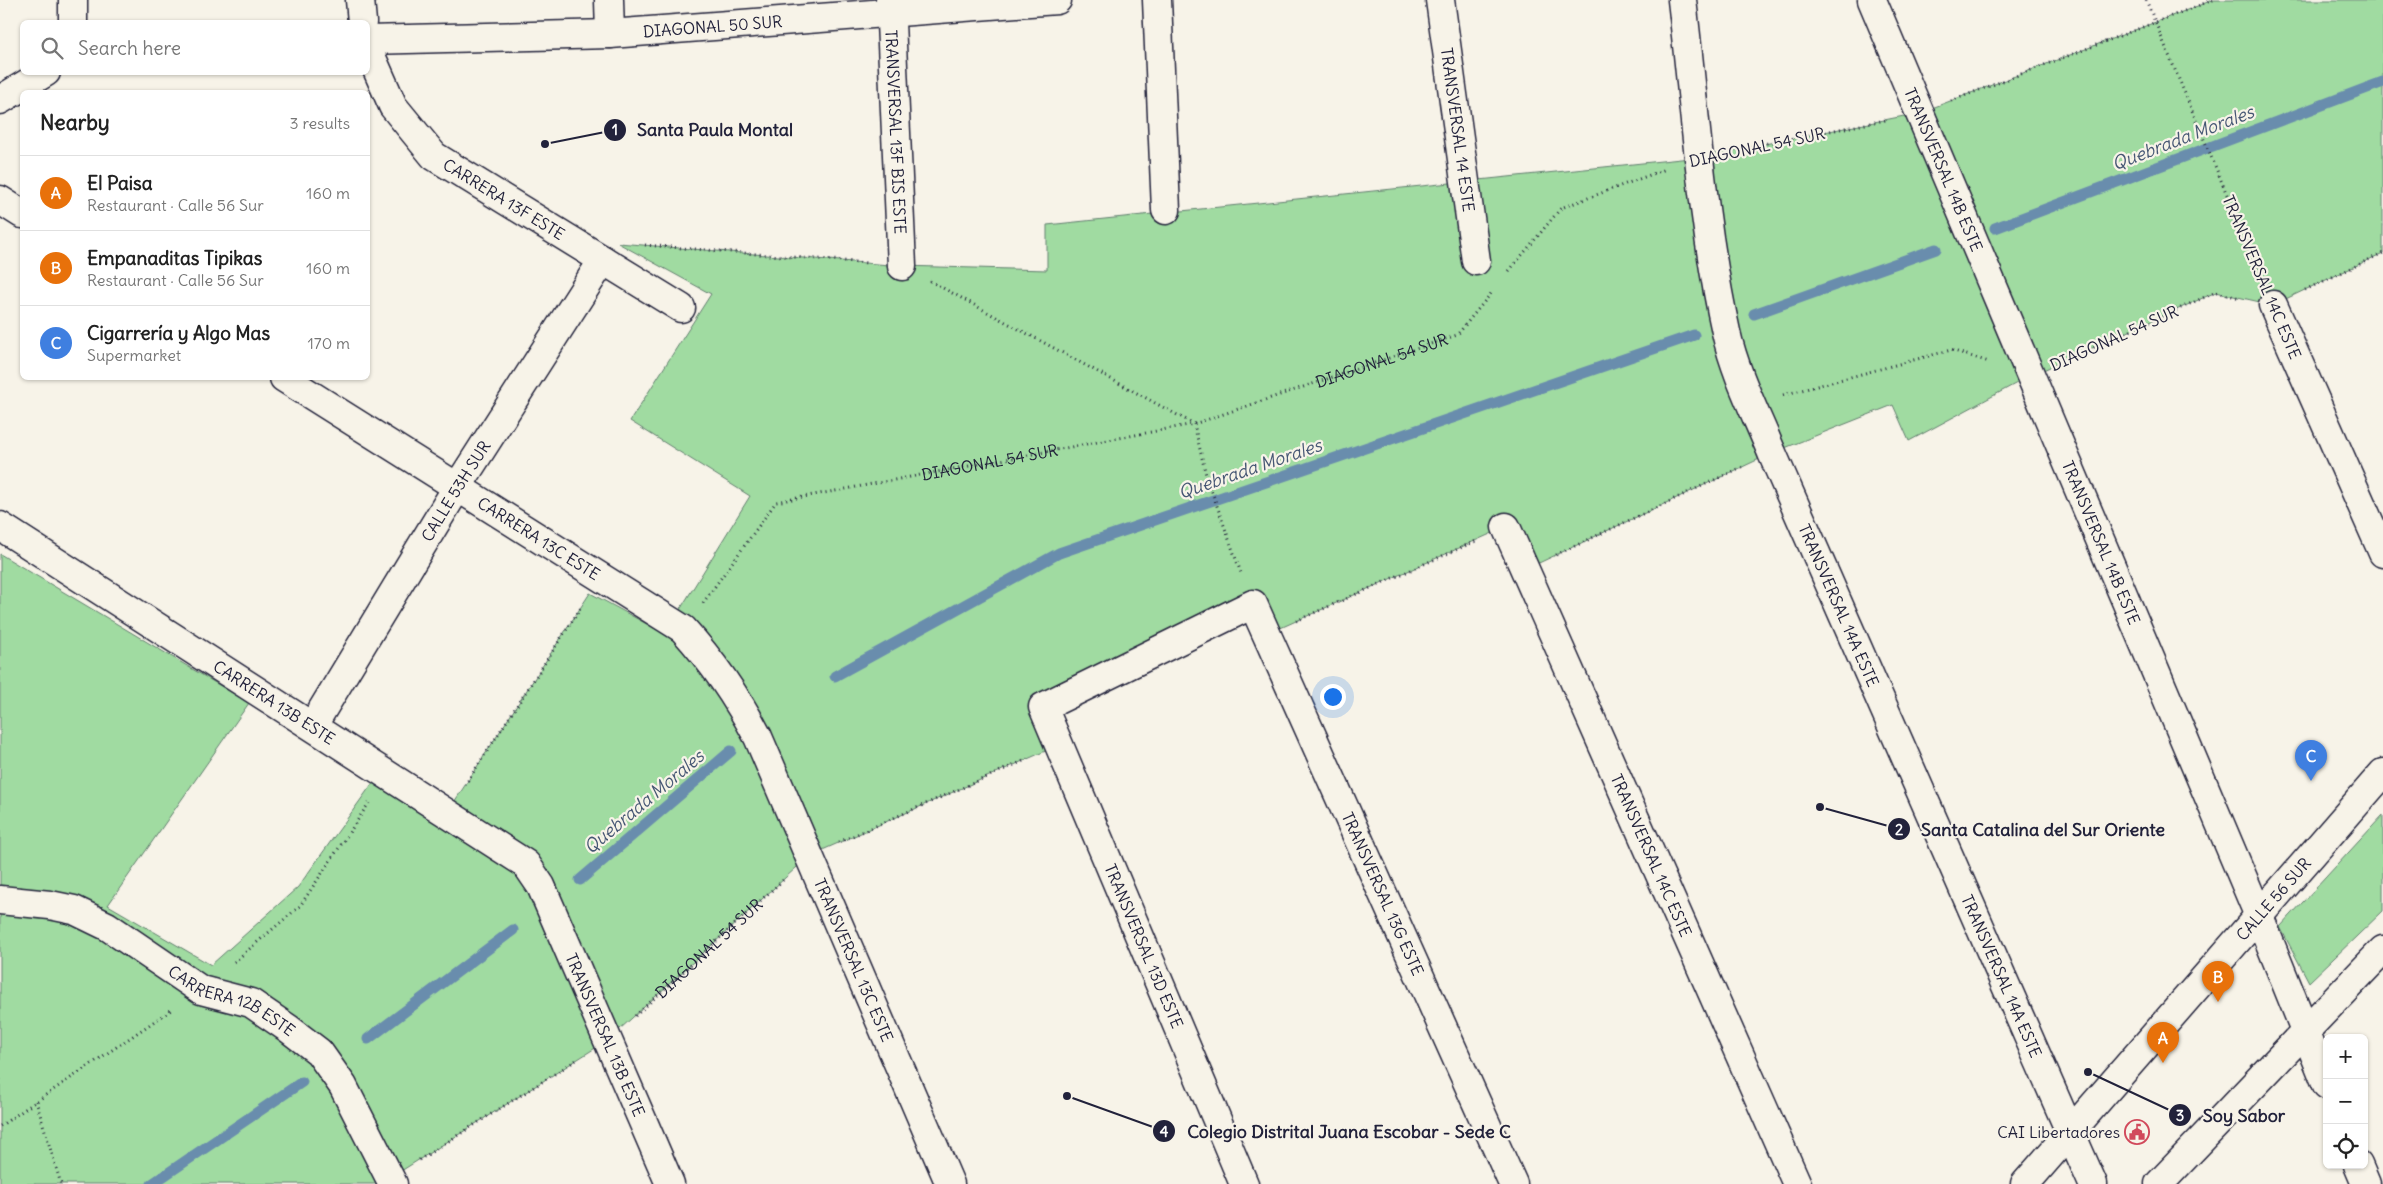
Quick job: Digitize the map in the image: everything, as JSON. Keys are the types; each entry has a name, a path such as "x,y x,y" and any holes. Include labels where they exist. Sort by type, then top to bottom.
{"street":[{"path":"73,0 74,20"},
{"path":"360,0 362,20"},
{"path":"609,0 610,34"},
{"name":"DIAGONAL 50 SUR","path":"370,40 610,34 890,7 1057,0"},
{"path":"1157,0 1166,210"},
{"name":"TRANSVERSAL 14 ESTE","path":"1440,0 1476,261"},
{"name":"TRANSVERSAL 14A ESTE","path":"1682,0 1710,237 1726,334 1772,453 2072,1131 2093,1184"},
{"name":"TRANSVERSAL 14B ESTE","path":"1872,0 2259,916 2325,1079"},
{"name":"TRANSVERSAL 13F BIS ESTE","path":"890,7 902,266"},
{"name":"CARRERA 13F ESTE","path":"370,54 393,106 434,156 681,308"},
{"path":"0,100 41,75"},
{"path":"0,200 20,213"},
{"name":"CALLE 53H SUR","path":"313,725 458,486 603,260"},
{"name":"TRANSVERSAL 14C ESTE","path":"2273,305 2383,553"},
{"name":"CARRERA 13C ESTE","path":"287,380 683,629 725,679 758,737"},
{"name":"CARRERA 13B ESTE","path":"0,526 313,725 526,864 541,886"},
{"name":"TRANSVERSAL 14C ESTE","path":"1506,527 1797,1184"},
{"name":"TRANSVERSAL 13G ESTE","path":"1253,604 1513,1184"},
{"name":"TRANSVERSAL 13D ESTE","path":"1244,1184 1043,707 1253,604"},
{"name":"TRANSVERSAL 13C ESTE","path":"758,737 950,1184"},
{"name":"CALLE 56 SUR","path":"2025,1184 2383,773"},
{"name":"TRANSVERSAL 13B ESTE","path":"541,886 670,1184"},
{"name":"CARRERA 12B ESTE","path":"0,900 50,905 74,910 107,926 201,990 251,1003 289,1029 319,1052 343,1086 391,1181"},
{"path":"2159,1184 2383,950"},
{"path":"2360,1169 2366,1184"}],"path":[{"name":"TRANSVERSAL 14C ESTE","path":"2146,0 2273,305"},
{"name":"DIAGONAL 54 SUR","path":"1507,274 1561,208 1700,157 1920,113 2213,0"},
{"path":"638,244 902,266 1194,424 1206,475 1253,604"},
{"path":"2273,305 2383,253"},
{"name":"DIAGONAL 54 SUR","path":"683,629 776,502 1194,424 1457,335 1495,289"},
{"name":"DIAGONAL 54 SUR","path":"1752,403 1951,350 2030,376 2216,292 2273,305"},
{"path":"1524,570 1772,453"},
{"path":"1267,634 1506,527"},
{"path":"447,813 601,577"},
{"name":"DIAGONAL 54 SUR","path":"391,1181 608,1040 809,856 1059,745"},
{"path":"36,1101 61,1184"}],"green space":[{"path":"2213,0 2383,0 2383,253 2273,305 2216,292 2030,376 1909,441 1893,405 1772,453 1524,570 1506,527 1267,634 1253,604 1044,707 1059,745 809,856 608,1040 390,1178 374,1184 0,1184 0,554 249,703 108,905 211,965 298,887 382,770 447,813 590,593 665,634 750,496 630,421 711,294 618,243 902,266 1047,270 1047,225 1700,157 1919,113"},
{"path":"2383,815 2383,911 2309,982 2280,927"}],"waterway":[{"name":"Quebrada Morales","path":"1995,228 2383,82"},
{"name":"Quebrada Morales","path":"1754,314 1936,249"},
{"name":"Quebrada Morales","path":"835,676 1059,553 1694,335"},
{"name":"Quebrada Morales","path":"580,880 731,751"},
{"name":"Quebrada Morales","path":"368,1039 513,930"},
{"name":"Quebrada Morales","path":"152,1184 302,1082"}],"place":[{"name":"Santa Paula Montal","path":"545,144"},
{"name":"Cigarrería y Algo Mas","path":"2311,781"},
{"name":"Santa Catalina del Sur Oriente","path":"1820,807"},
{"name":"Empanaditas Tipikas","path":"2218,1002"},
{"name":"El Paisa","path":"2163,1063"},
{"name":"Soy Sabor","path":"2088,1072"},
{"name":"Colegio Distrital Juana Escobar - Sede C","path":"1067,1096"},
{"name":"CAI Libertadores","path":"2137,1132"}]}
